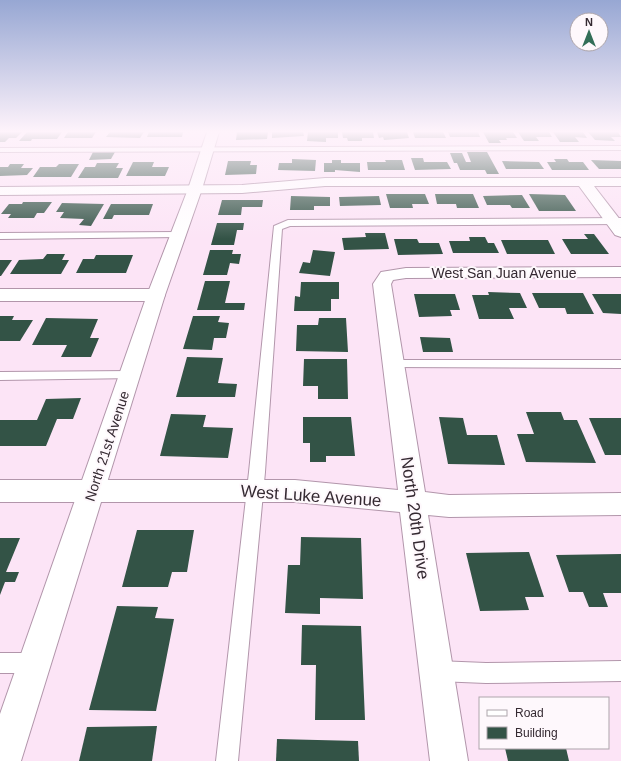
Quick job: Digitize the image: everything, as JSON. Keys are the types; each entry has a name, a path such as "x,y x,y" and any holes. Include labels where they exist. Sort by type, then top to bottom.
{"street":[{"name":"North 21st Avenue","path":"2,761 93,491 156,295 202,168"},
{"path":"0,191 242,189 325,182 621,182"},
{"path":"583,182 618,225"},
{"name":"West San Juan Avenue","path":"387,276 406,273 621,272"},
{"name":"North 20th Drive","path":"387,276 382,284 449,761"},
{"path":"0,295 156,295"},
{"name":"West Luke Avenue","path":"0,491 136,492 255,490 295,491 449,506 621,504"}],"lane":[{"path":"227,761 255,490 277,228 288,223 618,225"},
{"path":"0,236 178,235"},
{"path":"394,364 621,364"},
{"path":"0,376 131,375"},
{"path":"0,663 36,663"},
{"path":"437,670 486,673 621,671"}],"building":[{"path":"0,168 33,168 27,175 0,176"},
{"path":"40,168 77,168 71,177 33,177"},
{"path":"85,168 123,168 118,178 78,178"},
{"path":"130,168 169,168 165,176 126,176"},
{"path":"227,168 257,168 256,174 225,175"},
{"path":"278,168 315,168 315,171 278,170"},
{"path":"324,168 360,168 360,172 335,170 335,172 324,172"},
{"path":"368,168 404,168 405,170 368,170"},
{"path":"414,168 450,168 451,169 415,170"},
{"path":"459,168 495,168 499,174 487,174 485,170 460,170"},
{"path":"505,168 543,168 544,169 506,169"},
{"path":"550,168 587,168 589,170 552,170"},
{"path":"598,168 621,168 621,169 599,169"},
{"path":"386,194 425,194 429,204 412,204 413,208 390,208"},
{"path":"435,194 473,194 479,208 457,208 456,204 437,204"},
{"path":"529,194 565,195 576,211 539,211"},
{"path":"522,195 530,208 512,208 510,205 487,205 483,196"},
{"path":"291,196 330,197 330,206 314,206 314,210 290,210"},
{"path":"379,196 381,205 340,206 339,197"},
{"path":"222,200 263,200 262,207 242,207 241,215 218,215"},
{"path":"23,202 52,202 44,213 37,213 34,218 8,218 11,214 1,214 9,204 22,204"},
{"path":"62,203 104,204 91,226 79,225 84,219 60,218 64,212 56,212"},
{"path":"111,204 153,204 149,215 114,215 112,219 103,219"},
{"path":"217,223 244,223 243,230 237,230 234,245 211,245"},
{"path":"365,233 385,233 389,249 344,250 342,238 366,237"},
{"path":"584,234 594,234 609,254 571,254 562,239 588,239"},
{"path":"469,237 485,237 488,243 494,243 499,253 453,253 449,241 470,241"},
{"path":"394,239 417,239 419,243 439,243 443,254 398,255"},
{"path":"501,240 548,240 555,254 507,254"},
{"path":"210,250 233,250 232,254 241,254 239,264 230,263 227,275 203,275"},
{"path":"313,250 335,252 330,276 299,273 303,262 310,263"},
{"path":"47,254 65,254 62,260 69,260 61,274 10,274 19,260 43,259"},
{"path":"96,255 133,255 126,273 76,273 83,259 94,259"},
{"path":"0,260 12,260 1,276 0,276"},
{"path":"205,281 230,281 225,303 245,303 244,310 197,310"},
{"path":"301,282 339,282 339,299 331,299 331,311 294,311 295,296 300,297"},
{"path":"488,292 520,293 527,308 509,308 514,319 479,319 472,295 489,295"},
{"path":"532,293 583,293 594,314 567,314 565,308 539,308"},
{"path":"414,294 455,294 460,310 450,310 452,316 419,317"},
{"path":"592,294 621,294 621,314 603,313"},
{"path":"0,316 14,316 12,320 33,320 20,341 0,341"},
{"path":"193,316 220,316 218,322 229,323 226,338 214,338 212,350 183,349"},
{"path":"46,318 98,319 90,338 99,338 91,357 61,357 67,345 32,345"},
{"path":"319,318 346,318 348,352 296,351 297,325 318,325"},
{"path":"420,337 450,338 453,352 423,352"},
{"path":"187,357 223,358 218,383 237,384 235,397 176,397"},
{"path":"304,359 347,359 348,399 318,399 318,386 303,386"},
{"path":"81,398 73,419 57,419 46,446 0,446 0,420 37,420 46,399"},
{"path":"526,412 561,412 564,420 577,420 596,463 526,462 517,434 534,434"},
{"path":"171,414 206,415 203,427 233,428 228,458 160,456"},
{"path":"303,417 351,417 355,456 326,456 326,462 310,462 310,443 303,443"},
{"path":"439,417 463,418 467,435 497,435 505,465 448,464"},
{"path":"589,418 621,418 621,455 605,455"},
{"path":"137,530 194,530 187,572 172,572 168,587 122,587"},
{"path":"301,537 361,538 363,599 320,598 320,614 285,613 288,565 300,565"},
{"path":"0,538 20,538 6,572 19,572 15,582 5,582 0,595"},
{"path":"529,552 544,597 525,597 529,610 480,611 466,553"},
{"path":"621,554 621,593 603,593 608,607 589,607 583,592 569,592 556,555"},
{"path":"117,606 158,607 155,618 174,619 156,711 89,710"},
{"path":"302,625 361,626 365,720 315,720 316,665 301,665"},
{"path":"157,726 152,761 79,761 87,727"},
{"path":"277,739 358,741 359,761 276,761"},
{"path":"505,749 566,749 569,761 508,761"}]}
